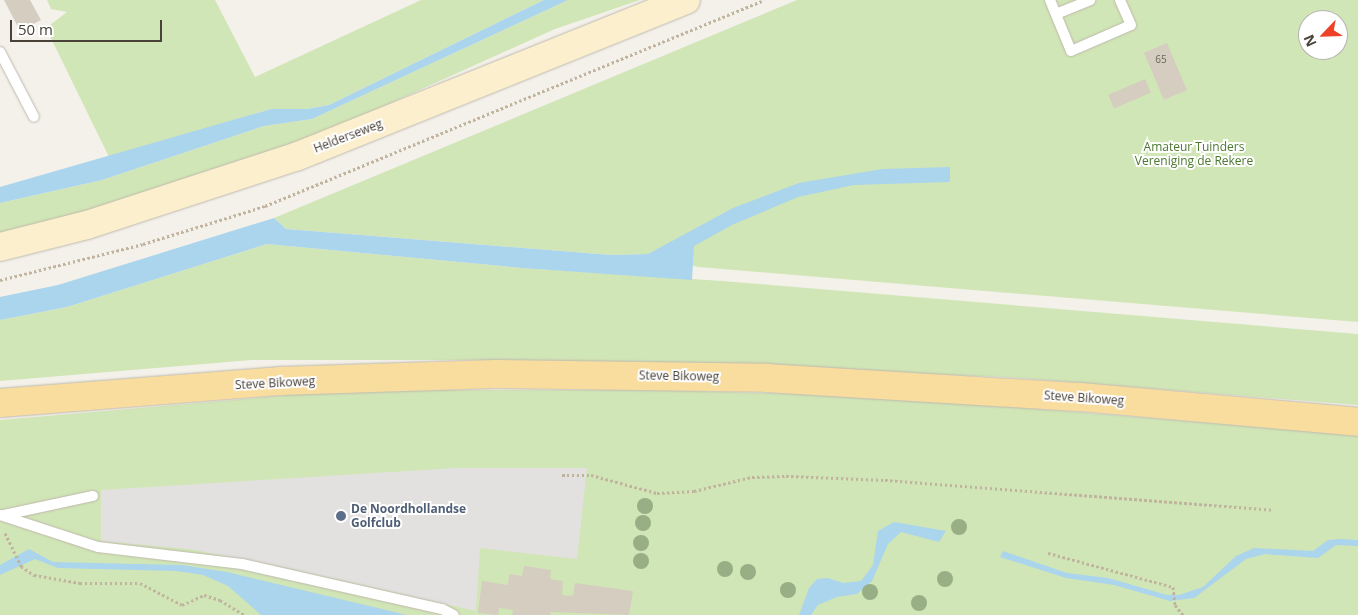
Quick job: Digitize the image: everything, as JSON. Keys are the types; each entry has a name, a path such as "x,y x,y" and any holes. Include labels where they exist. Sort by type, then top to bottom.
{"main road":[{"name":"Helderseweg","path":"0,247 87,225 298,156 686,0"},
{"name":"Steve Bikoweg","path":"0,404 281,381 496,374 736,377 1080,397 1358,422"}],"lane":[{"path":"1050,0 1071,51 1131,25 1120,0"},
{"path":"1056,14 1090,0"},
{"path":"0,52 34,116"},
{"path":"2,515 93,496"},
{"path":"2,515 98,547 242,564 442,609 454,615"}],"path":[{"path":"0,280 143,244 265,206 764,0"},
{"path":"562,475 591,475 657,493 694,491 752,477 786,476 886,480 1273,510"},
{"path":"0,536 6,537"},
{"path":"1048,553 1173,587 1175,605 1182,615"},
{"path":"15,554 22,566 34,576 70,582 127,581 147,585 179,604 200,596 213,597 244,615"}],"green space":[{"path":"47,0 215,0 255,77 421,0 544,0 329,105 307,109 271,109 109,157 46,28 67,12 51,9"},
{"path":"568,0 640,0 555,29 293,147 126,201 0,237 0,203 102,180 264,126 312,119"},
{"name":"Amateur Tuinders Vereniging de Rekere","path":"797,0 1358,0 1358,322 698,267 648,254 611,255 286,229 274,218"},
{"path":"267,244 522,268 723,281 1358,334 1358,405 1005,377 520,360 252,360 0,381 0,320 67,307"},
{"path":"440,390 648,390 879,396 1358,435 1358,615 0,615 0,420 301,394"}],"shaded area":[{"name":"De Noordhollandse Golfclub","path":"457,468 587,468 577,559 480,548 476,611 270,564 188,549 101,541 101,490"}],"water":[{"path":"544,0 568,0 312,119 264,126 102,180 0,203 0,187 271,109 307,109 329,105"},
{"path":"950,167 950,182 854,185 798,197 732,225 694,246 692,280 522,268 267,244 67,307 0,320 0,297 58,285 274,218 286,229 611,255 648,254 733,208 799,183 883,169"},
{"path":"894,522 946,531 939,542 901,532 888,544 872,581 857,594 837,597 818,605 811,615 799,615 809,588 817,579 828,578 843,583 861,581 873,565 878,531"},
{"path":"1328,540 1358,540 1358,546 1336,545 1318,558 1265,554 1246,559 1194,598 1170,601 1114,585 1066,578 1000,557 1003,551 1067,573 1108,578 1167,595 1179,595 1203,587 1236,556 1254,548 1313,551"},
{"path":"29,549 53,562 182,565 227,572 407,615 261,615 228,586 203,575 176,571 58,568 35,559 0,575 0,565"}],"building":[{"path":"4,0 30,0 41,20 20,31"},
{"path":"1167,43 1187,90 1164,100 1144,53"},
{"path":"1145,79 1151,93 1114,108 1108,95"},
{"path":"524,566 551,570 550,579 563,581 562,595 573,596 575,583 633,591 629,615 551,612 550,615 512,615 513,610 499,608 498,615 478,613 482,581 508,585 509,574 522,576"}],"place":[{"name":"De Noordhollandse Golfclub","path":"341,516"}]}
